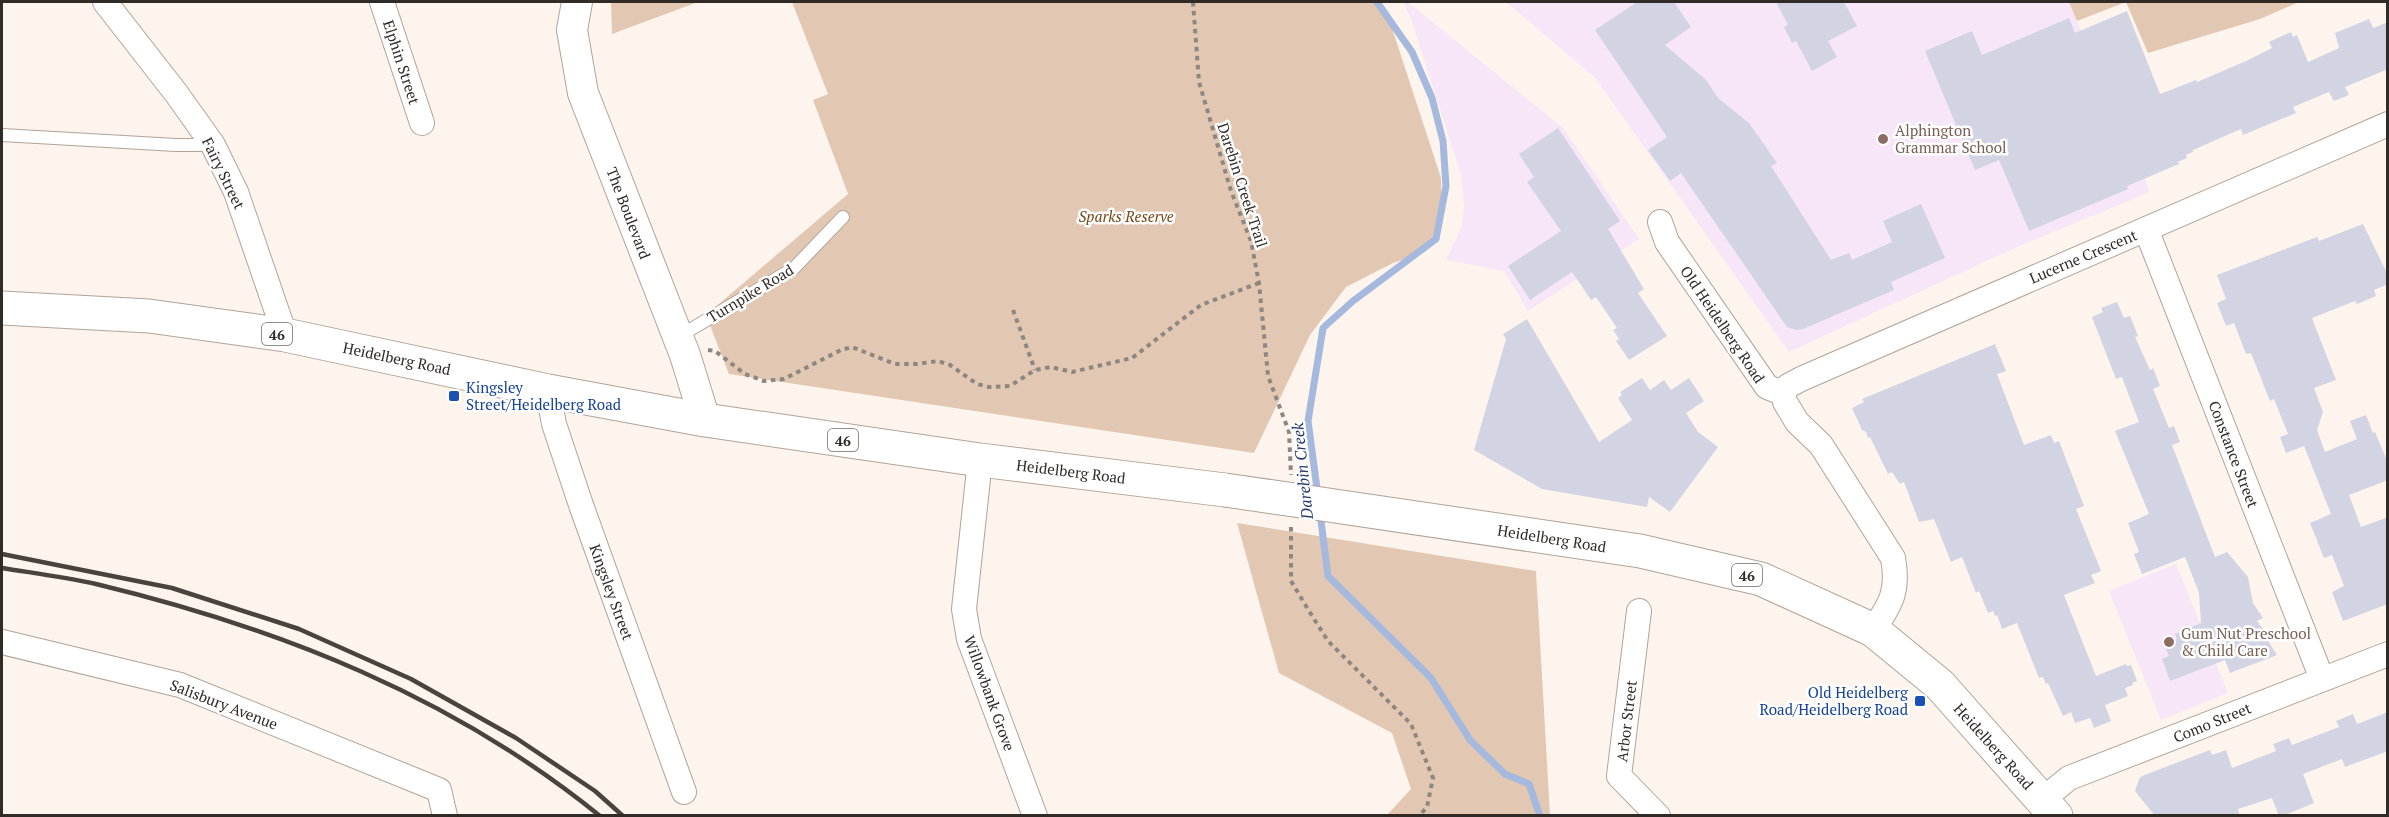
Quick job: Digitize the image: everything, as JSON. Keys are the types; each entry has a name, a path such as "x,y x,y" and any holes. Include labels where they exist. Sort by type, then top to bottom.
{"main road":[{"name":"Heidelberg Road","path":"2,308 149,316 285,335 548,391 705,420 980,460 1354,508 1640,551 1761,579 1873,630 1940,685 2049,808"}],"street":[{"name":"Fairy Street","path":"105,2 176,93 213,145 236,192 285,335"},
{"name":"Elphin Street","path":"382,2 422,123"},
{"name":"The Boulevard","path":"577,2 572,30 583,93 681,346 705,420"},
{"name":"Lucerne Crescent","path":"1783,393 1788,386 1801,379 2388,124"},
{"name":"Old Heidelberg Road","path":"1660,222 1667,242 1767,387 1783,393 1791,412 1821,446 1893,558 1896,577 1890,607 1873,630"},
{"name":"Constance Street","path":"2146,229 2322,679"},
{"name":"Kingsley Street","path":"548,391 554,424 580,505 684,792"},
{"name":"Willowbank Grove","path":"980,460 964,609 969,639 1035,816"},
{"name":"Arbor Street","path":"1639,611 1619,776 1658,816"},
{"name":"Salisbury Avenue","path":"2,642 180,685 439,790 445,816"},
{"name":"Como Street","path":"2049,808 2069,778 2388,654"}],"lane":[{"path":"2,135 213,145"},
{"name":"Turnpike Road","path":"681,346 794,268 843,217"}],"path":[{"name":"Darebin Creek Trail","path":"1193,2 1199,82 1231,191 1251,241 1268,376"},
{"path":"681,346 715,351 745,374 764,381 784,379 841,350 852,347 895,364 938,361 950,364 977,384 989,387 1010,386 1035,370 1051,367 1072,372 1132,358 1201,305 1258,283"},
{"path":"1013,310 1035,370"},
{"path":"1310,611 1328,641 1411,724 1433,778 1427,807 1419,816"}],"shaded area":[{"path":"1403,2 1408,2 1563,128 1639,239 1528,311 1504,271 1446,260 1461,228 1464,207 1461,175 1411,19"},
{"name":"Alphington Grammar School","path":"1506,2 2069,2 2150,192 2019,246 1789,352 1593,76"},
{"name":"Gum Nut Preschool & Child Care","path":"2176,564 2228,693 2161,720 2109,591"}],"green space":[{"path":"611,2 698,2 612,34"},
{"name":"Sparks Reserve","path":"792,2 1379,2 1392,28 1441,178 1442,220 1434,241 1421,254 1393,263 1346,287 1310,335 1254,453 729,374 706,315 848,194 813,100 828,94"},
{"path":"2069,2 2126,2 2077,21"},
{"path":"2126,2 2299,2 2260,19 2148,53"},
{"path":"1237,523 1536,571 1550,815 1387,815 1411,789 1392,733 1279,673"}],"building":[{"path":"1637,2 1674,2 1691,27 1665,45 1706,80 1718,98 1749,123 1777,163 1771,166 1831,260 1849,253 1852,260 1892,242 1883,221 1921,204 1945,258 1891,282 1894,290 1803,329 1796,330 1787,327 1681,173 1670,181 1648,150 1667,137 1595,30"},
{"path":"1776,2 1844,2 1857,26 1828,41 1837,57 1812,71 1796,41 1792,43 1784,27 1788,25"},
{"path":"2127,11 2160,94 2196,80 2197,82 2246,61 2272,48 2269,42 2291,32 2293,37 2297,35 2308,62 2339,48 2335,33 2369,19 2373,28 2388,22 2388,69 2345,87 2349,95 2334,101 2329,92 2293,107 2296,113 2243,135 2241,129 2193,150 2186,155 2187,158 2178,162 2179,164 2127,186 2128,189 2029,231 1999,160 1975,170 1925,51 1972,31 1982,55 2069,18 2075,33"},
{"path":"1558,128 1620,221 1608,229 1644,289 1638,293 1667,336 1629,360 1616,341 1619,339 1613,330 1617,328 1596,297 1591,300 1572,272 1530,300 1508,266 1561,231 1527,182 1534,177 1519,154"},
{"path":"2363,224 2388,275 2388,284 2374,290 2376,296 2357,304 2355,301 2312,318 2336,380 2314,388 2323,412 2317,430 2325,452 2357,439 2350,421 2366,415 2388,463 2388,480 2349,495 2361,527 2388,517 2388,604 2343,621 2332,592 2344,586 2332,555 2324,558 2310,523 2331,514 2304,446 2286,453 2280,437 2288,434 2274,399 2270,401 2251,353 2246,354 2234,323 2226,326 2217,303 2226,299 2217,275 2317,237 2319,241"},
{"path":"2117,302 2124,318 2130,316 2138,336 2135,337 2150,370 2153,368 2160,386 2153,389 2169,428 2174,426 2180,442 2172,445 2215,557 2227,552 2248,577 2253,603 2263,618 2257,621 2271,640 2268,641 2277,655 2230,673 2225,660 2170,681 2162,659 2169,656 2164,644 2177,639 2175,634 2201,623 2199,593 2185,557 2142,574 2134,554 2139,552 2128,523 2149,514 2115,431 2139,422 2122,377 2116,379 2092,317 2103,312 2101,308"},
{"path":"1527,319 1599,442 1632,420 1618,398 1622,395 1620,392 1642,378 1650,390 1664,380 1671,390 1689,378 1704,401 1686,413 1698,432 1718,447 1670,512 1649,497 1647,507 1542,489 1474,450 1506,339 1503,334"},
{"path":"1995,344 2006,371 1997,374 2024,445 2051,435 2054,443 2059,441 2084,506 2076,509 2101,571 2091,575 2095,583 2064,595 2096,676 2126,664 2131,665 2137,681 2125,688 2128,696 2105,705 2111,721 2094,728 2090,718 2075,723 2071,712 2063,716 2048,683 2046,684 2043,677 2039,678 2017,623 2002,629 1997,615 1995,616 1993,611 1988,613 1979,591 1976,593 1962,557 1951,562 1934,519 1919,522 1904,482 1900,484 1892,472 1888,474 1870,437 1868,438 1866,432 1862,430 1852,408 1864,402 1862,399"},
{"path":"2388,712 2388,751 2345,767 2342,759 2303,774 2314,803 2282,816 2279,816 2272,798 2238,809 2240,816 2155,816 2135,791 2142,776 2210,750 2212,755 2226,750 2232,768 2276,751 2273,744 2289,738 2292,745 2339,727 2336,721 2353,714 2357,724"}],"waterway":[{"name":"Darebin Creek","path":"1318,496 1308,421 1323,328 1353,301 1436,239 1446,186 1443,141 1432,98 1412,52 1377,2"},
{"name":"Darebin Creek","path":"1320,513 1328,576 1431,678 1470,740 1505,774 1529,784 1540,816"}],"railway":[{"path":"2,554 172,588 299,629 411,679 516,738 595,791 623,816"},
{"path":"2,568 61,577 164,602 297,645 424,701 485,735 543,773 600,816"}],"place":[{"name":"Alphington Grammar School","path":"1883,139"},
{"name":"Kingsley Street/Heidelberg Road","path":"454,396"},
{"name":"Gum Nut Preschool & Child Care","path":"2169,642"},
{"name":"Old Heidelberg Road/Heidelberg Road","path":"1920,701"}]}
